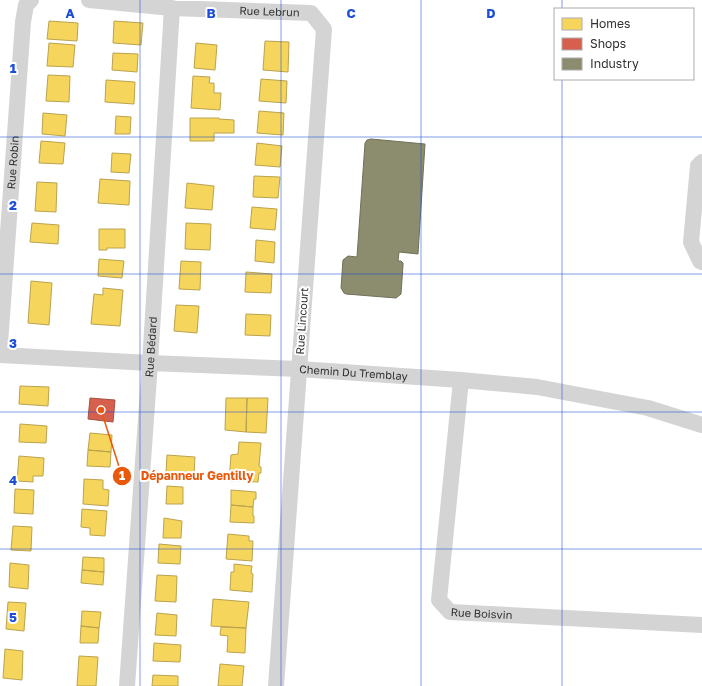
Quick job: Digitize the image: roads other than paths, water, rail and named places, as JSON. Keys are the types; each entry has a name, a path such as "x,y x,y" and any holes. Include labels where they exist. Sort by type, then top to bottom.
{"street":[{"name":"Rue Lebrun","path":"89,0 172,8 312,13 324,29"},
{"name":"Rue Robin","path":"0,344 24,22 29,2"},
{"name":"Rue Bédard","path":"127,686 150,362 172,8"},
{"name":"Rue Lincourt","path":"276,686 324,29"},
{"path":"702,162 698,166 691,242 700,261 702,262"},
{"name":"Chemin Du Tremblay","path":"0,355 299,369 461,380 537,387 648,408 702,425"},
{"name":"Rue Boisvin","path":"461,380 439,600 450,612 702,626"}],"place":[{"name":"Dépanneur Gentilly","path":"101,410"}]}
